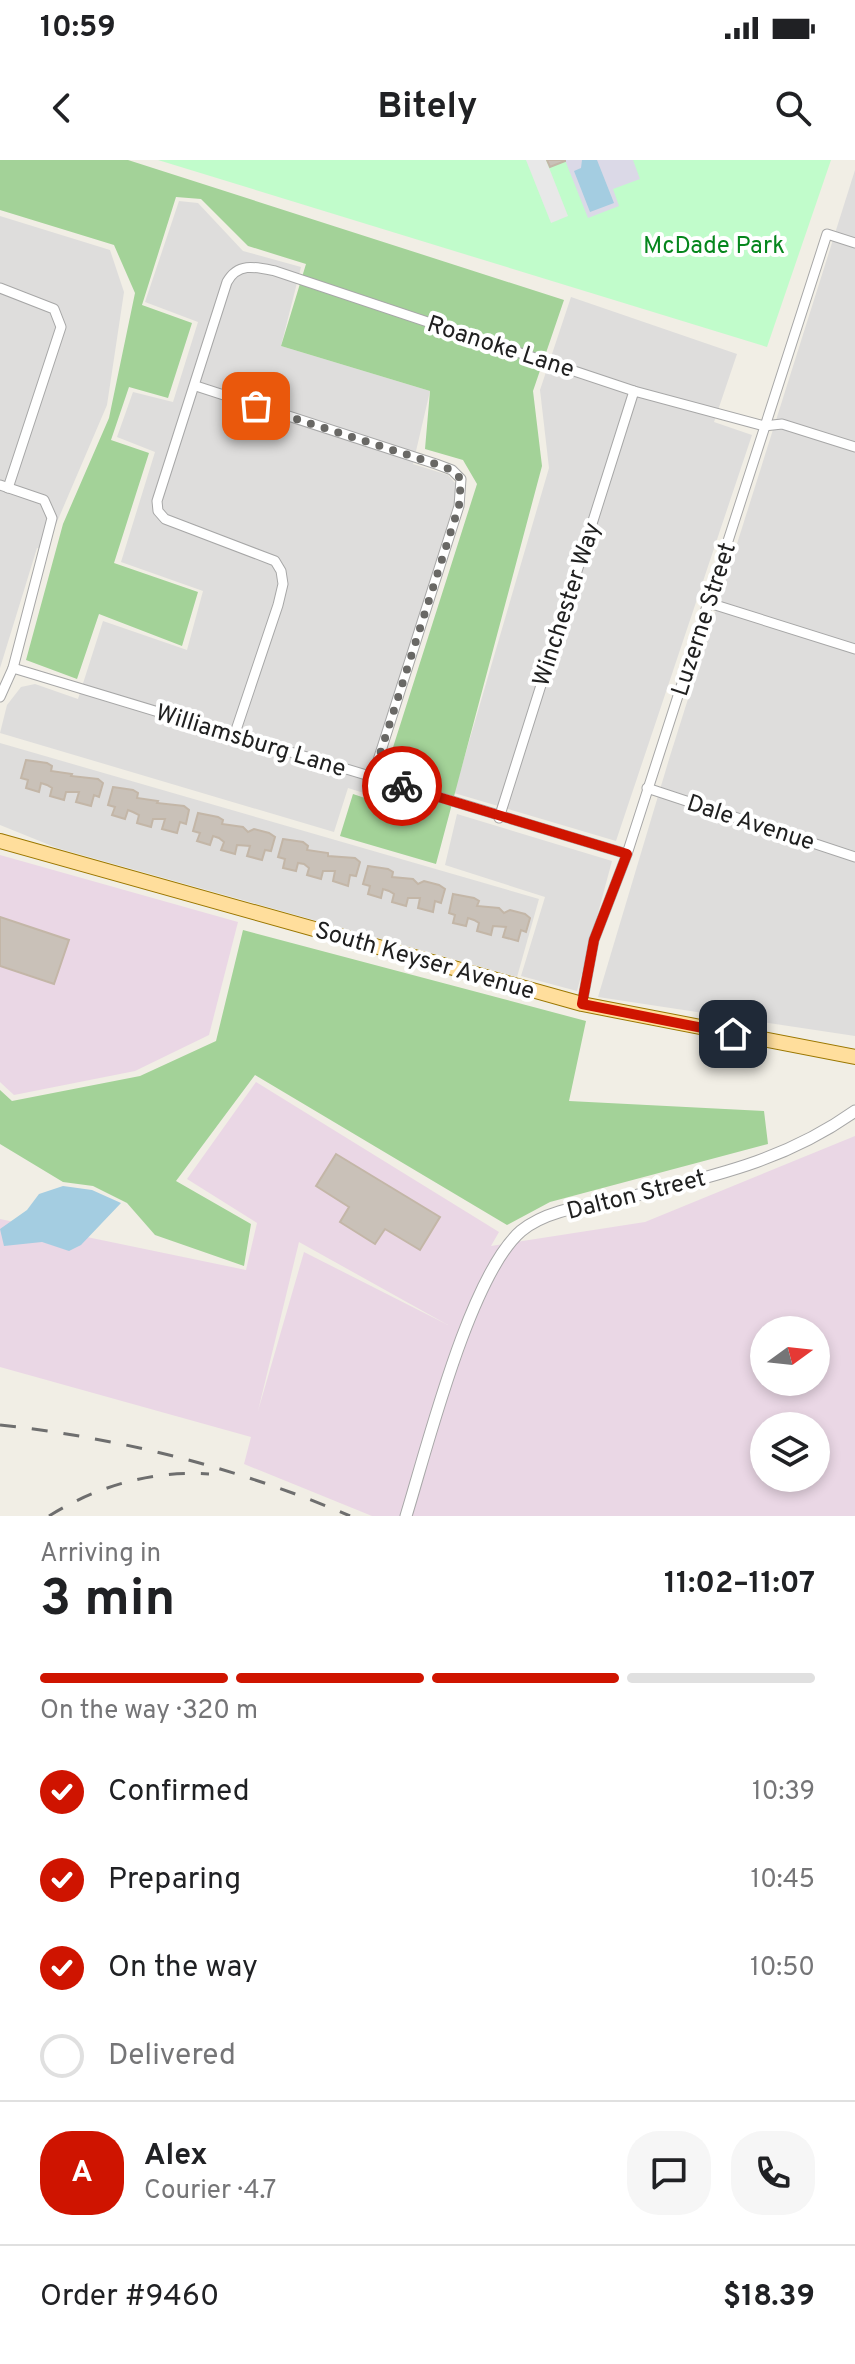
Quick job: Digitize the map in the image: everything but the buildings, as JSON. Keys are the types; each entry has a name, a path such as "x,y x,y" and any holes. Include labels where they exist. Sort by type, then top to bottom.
{"main road":[{"name":"South Keyser Avenue","path":"0,841 582,1004 855,1057"}],"street":[{"name":"Luzerne Street","path":"582,1004 594,940 627,854 827,234 855,243"},
{"name":"Roanoke Lane","path":"196,386 227,282 238,269 253,266 634,391 764,426 782,424 855,447"},
{"path":"0,288 54,309 61,327 4,486 35,495 48,506 50,532 13,668 0,697"},
{"path":"234,736 278,605 281,571 275,561 165,519 158,511 161,482 196,386 436,464 452,470 461,479 459,506 373,776"},
{"name":"Winchester Way","path":"499,818 634,391"},
{"path":"709,603 855,649"},
{"name":"Williamsburg Lane","path":"13,668 373,776 499,818 627,854"},
{"name":"Dale Avenue","path":"647,788 855,857"},
{"name":"Dalton Street","path":"406,1516 465,1331 492,1272 522,1230 561,1211 628,1197 780,1156 822,1135 855,1111"}],"shaded area":[{"path":"526,160 546,160 568,216 551,223"},
{"path":"565,160 633,160 640,179 613,189 619,206 588,218"},
{"path":"855,170 855,1036 598,997 670,756"},
{"path":"179,201 198,203 243,251 301,267 281,346 430,391 413,464 448,475 456,484 457,494 364,793 348,788 334,832 0,733 7,705 21,687 35,684 78,699 103,621 187,650 203,591 121,562 155,452 117,437 133,392 173,402 198,322 145,302"},
{"path":"0,216 110,250 124,292 107,405 45,550 37,548 0,668"},
{"path":"571,297 737,354 714,422 752,435 616,841 454,793 549,468 540,390"},
{"path":"0,743 539,899 517,977 57,848 0,825"},
{"path":"457,814 612,861 577,991 521,976 545,897 445,865"},
{"path":"0,855 238,922 209,1035 135,1071 14,1095 0,1082"},
{"path":"256,1082 499,1232 491,1246 645,1222 855,1136 855,1516 372,1516 244,1464 251,1437 0,1367 0,1219 246,1270 257,1223 187,1179","holes":["299,1242 448,1325 304,1252 258,1411"]}],"green space":[{"path":"0,160 128,160 564,300 533,391 542,466 436,864 340,836 353,794 368,799 373,782 381,785 477,484 463,460 425,449 430,391 281,346 306,264 248,246 201,199 176,197 142,305 192,323 168,398 129,387 111,440 149,453 114,563 198,592 182,646 99,614 77,679 26,660 63,524 109,418 135,293 114,245 0,210"},
{"name":"McDade Park","path":"158,160 831,160 767,347"},
{"path":"243,930 586,1021 569,1101 764,1111 768,1144 550,1202 507,1225 255,1075 176,1181 251,1224 244,1266 155,1235 127,1203 93,1186 63,1182 0,1144 0,1090 12,1101 140,1076 216,1041"}],"water":[{"path":"582,160 597,160 614,203 590,212 574,171 581,168"},
{"path":"63,1186 92,1190 121,1203 81,1245 69,1251 42,1242 4,1246 0,1229 27,1210 39,1194"}],"railway":[{"path":"0,1425 90,1438 178,1457 265,1483 350,1516"},
{"path":"49,1516 86,1496 126,1482 167,1475 209,1474"}],"way so far":[{"path":"256,406 436,464 452,470 461,479 459,506 373,776 402,786"}],"route":[{"path":"402,786 499,818 627,854 594,940 582,1004 733,1034"}]}
